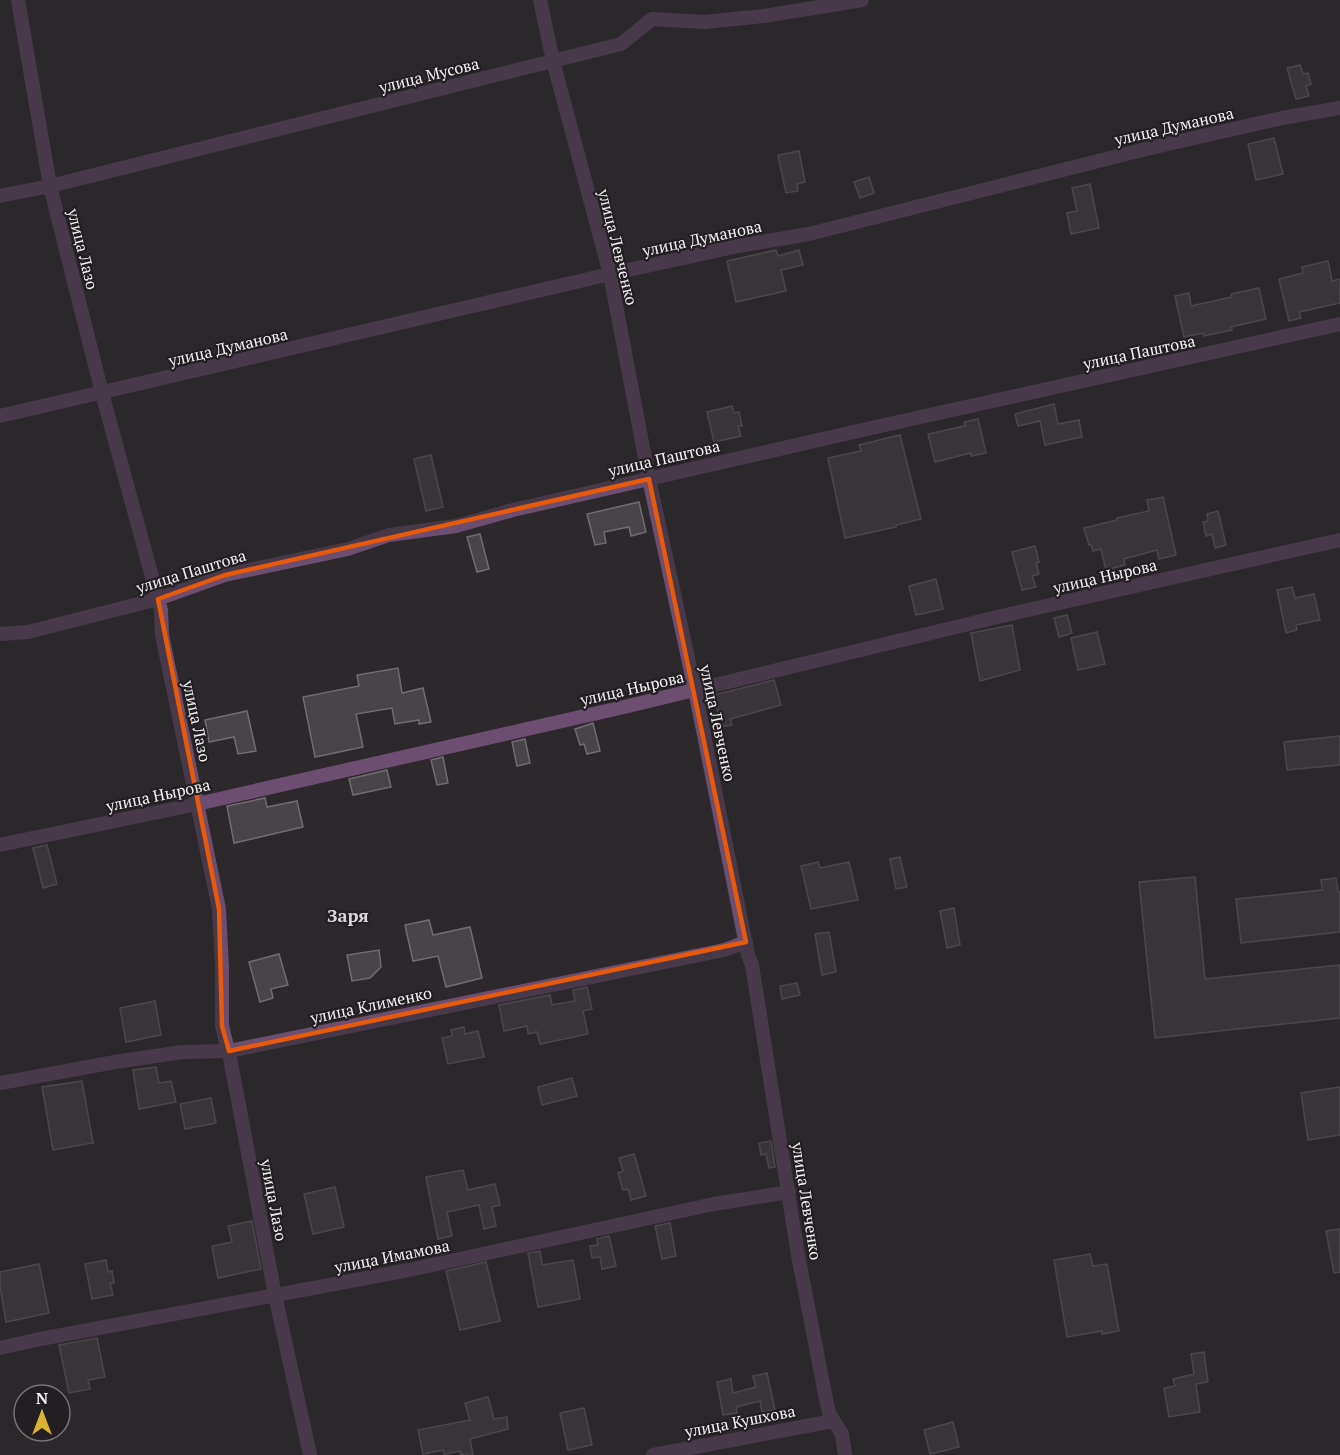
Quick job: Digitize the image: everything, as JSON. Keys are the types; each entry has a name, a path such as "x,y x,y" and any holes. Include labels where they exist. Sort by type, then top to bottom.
{"street":[{"name":"улица Лазо","path":"18,0 50,186 102,393 161,610 162,635 219,909 222,1026 229,1051 275,1295 310,1455"},
{"name":"улица Левченко","path":"540,0 553,62 610,274 649,479 754,977 800,1266 829,1413 842,1434 845,1455"},
{"name":"улица Мусова","path":"0,196 50,186 621,44 652,19 705,22 764,16 862,0"},
{"name":"улица Думанова","path":"0,416 610,274 738,246 809,234 1146,149 1282,118 1340,108"},
{"name":"улица Паштова","path":"0,634 28,632 158,599 225,575 348,549 389,535 456,526 513,510 1340,324"},
{"name":"улица Нырова","path":"0,845 197,804 695,690 1010,614 1340,540"},
{"name":"улица Клименко","path":"0,1083 182,1052 229,1051 724,950 746,942"},
{"name":"улица Имамова","path":"0,1348 420,1268 714,1204 789,1192"},
{"name":"улица Кушхова","path":"653,1455 833,1421"}],"highlighted area":[{"path":"649,479 746,942 229,1051 222,1026 219,909 158,599 225,575"}],"building":[{"path":"1300,65 1303,74 1308,73 1311,84 1306,86 1309,96 1296,99 1287,68"},
{"path":"1274,138 1283,174 1256,180 1248,144"},
{"path":"799,151 805,182 797,184 798,191 786,193 778,155"},
{"path":"869,177 874,193 860,198 854,182"},
{"path":"1090,184 1099,228 1071,234 1067,213 1077,211 1072,188"},
{"path":"776,250 778,256 799,250 803,265 781,270 786,291 736,302 727,261"},
{"path":"1328,261 1332,281 1340,279 1340,303 1299,312 1301,318 1289,321 1279,279 1303,273 1302,267"},
{"path":"1259,288 1266,319 1231,327 1232,330 1204,336 1203,333 1184,337 1175,296 1189,293 1191,306"},
{"path":"1054,404 1058,424 1079,420 1082,437 1045,445 1040,421 1018,426 1015,414"},
{"path":"732,406 734,413 739,412 742,426 738,426 741,436 714,442 707,412"},
{"path":"978,419 986,453 971,456 971,453 935,462 928,434 965,426 964,422"},
{"path":"900,435 921,519 845,538 828,458 861,451 859,445"},
{"path":"431,455 443,507 426,511 414,459"},
{"path":"1163,497 1176,555 1159,559 1157,550 1124,559 1125,565 1106,570 1101,549 1093,551 1084,528 1149,511 1147,500"},
{"path":"639,502 646,532 631,536 629,527 604,532 606,543 595,545 587,514"},
{"path":"1218,511 1226,545 1215,548 1212,534 1206,536 1203,522 1208,521 1207,514"},
{"path":"480,534 489,569 477,572 467,537"},
{"path":"1035,546 1039,574 1032,576 1036,587 1022,590 1012,552"},
{"path":"936,579 943,609 916,615 909,586"},
{"path":"1292,587 1295,598 1314,594 1320,620 1296,625 1297,630 1286,633 1277,590"},
{"path":"1067,615 1072,633 1059,637 1054,618"},
{"path":"1012,625 1020,670 980,681 971,633"},
{"path":"1097,632 1105,664 1078,670 1071,638"},
{"path":"398,668 402,693 423,688 431,722 419,724 419,720 395,724 392,708 356,714 363,747 315,757 303,697 359,686 357,675"},
{"path":"774,680 781,705 730,719 732,725 721,727 714,695"},
{"path":"247,711 256,751 238,754 234,737 209,742 205,720"},
{"path":"593,723 600,751 587,754 584,744 580,745 575,729"},
{"path":"1340,736 1340,765 1287,770 1284,742"},
{"path":"525,739 530,763 517,766 512,742"},
{"path":"443,757 448,783 437,785 431,760"},
{"path":"387,770 391,787 353,795 349,779"},
{"path":"265,798 267,807 297,801 303,827 234,843 227,806"},
{"path":"47,845 57,884 43,888 33,848"},
{"path":"900,857 907,887 896,889 890,859"},
{"path":"818,862 820,868 849,862 858,900 811,909 801,866"},
{"path":"1195,877 1205,979 1340,965 1340,1018 1155,1038 1139,882"},
{"path":"1336,878 1338,892 1340,892 1340,932 1241,943 1236,899 1322,890 1321,880"},
{"path":"954,908 960,945 947,948 940,911"},
{"path":"429,920 433,935 470,927 482,978 446,987 438,956 413,961 405,925"},
{"path":"829,932 836,972 822,975 815,934"},
{"path":"379,950 381,967 370,978 352,981 347,955"},
{"path":"279,954 288,985 271,989 273,998 260,1002 249,962"},
{"path":"797,983 800,995 782,999 780,986"},
{"path":"587,987 592,1009 583,1011 588,1034 540,1044 537,1032 528,1034 527,1026 504,1031 499,1005 550,995 552,1005 575,1001 573,990"},
{"path":"155,1001 161,1035 126,1042 120,1008"},
{"path":"464,1027 465,1034 478,1031 484,1057 448,1064 442,1038 452,1036 451,1030"},
{"path":"156,1067 159,1083 171,1081 176,1102 139,1109 133,1070"},
{"path":"572,1078 577,1096 542,1105 538,1087"},
{"path":"82,1081 93,1143 53,1150 42,1087"},
{"path":"1340,1087 1340,1135 1308,1140 1301,1093"},
{"path":"211,1098 216,1123 185,1129 180,1104"},
{"path":"771,1141 775,1167 769,1168 766,1154 761,1155 759,1143"},
{"path":"634,1154 646,1196 631,1200 628,1189 623,1190 618,1173 623,1171 619,1158"},
{"path":"463,1170 468,1190 495,1184 500,1205 492,1207 496,1226 484,1229 479,1205 447,1212 452,1236 438,1239 426,1177"},
{"path":"335,1187 344,1227 313,1234 304,1194"},
{"path":"252,1221 261,1269 218,1278 212,1246 232,1242 228,1226"},
{"path":"670,1223 676,1256 662,1259 655,1226"},
{"path":"1340,1229 1340,1272 1334,1273 1326,1231"},
{"path":"609,1236 616,1266 602,1269 600,1257 592,1258 590,1246 598,1245 597,1239"},
{"path":"540,1251 542,1265 573,1260 580,1299 538,1307 528,1253"},
{"path":"1090,1254 1093,1266 1107,1264 1119,1331 1102,1334 1102,1331 1067,1337 1054,1260"},
{"path":"106,1260 108,1272 112,1271 114,1283 110,1283 113,1295 92,1299 85,1264"},
{"path":"486,1262 500,1321 460,1330 446,1271"},
{"path":"39,1264 49,1313 6,1322 0,1272"},
{"path":"97,1338 105,1377 88,1380 90,1389 72,1392 72,1383 67,1383 59,1345"},
{"path":"1204,1352 1208,1382 1196,1384 1200,1412 1169,1417 1164,1388 1175,1386 1173,1379 1194,1374 1191,1354"},
{"path":"767,1373 775,1410 762,1412 760,1401 736,1407 737,1413 723,1415 717,1382 731,1379 733,1393 756,1387 753,1376"},
{"path":"488,1397 494,1419 507,1417 508,1429 470,1439 473,1455 461,1455 460,1451 444,1454 443,1450 423,1454 418,1430 470,1420 465,1403"},
{"path":"584,1408 592,1445 568,1450 560,1413"},
{"path":"953,1422 959,1447 930,1454 924,1430"}],"district":[{"name":"Заря","path":"348,915"}]}
